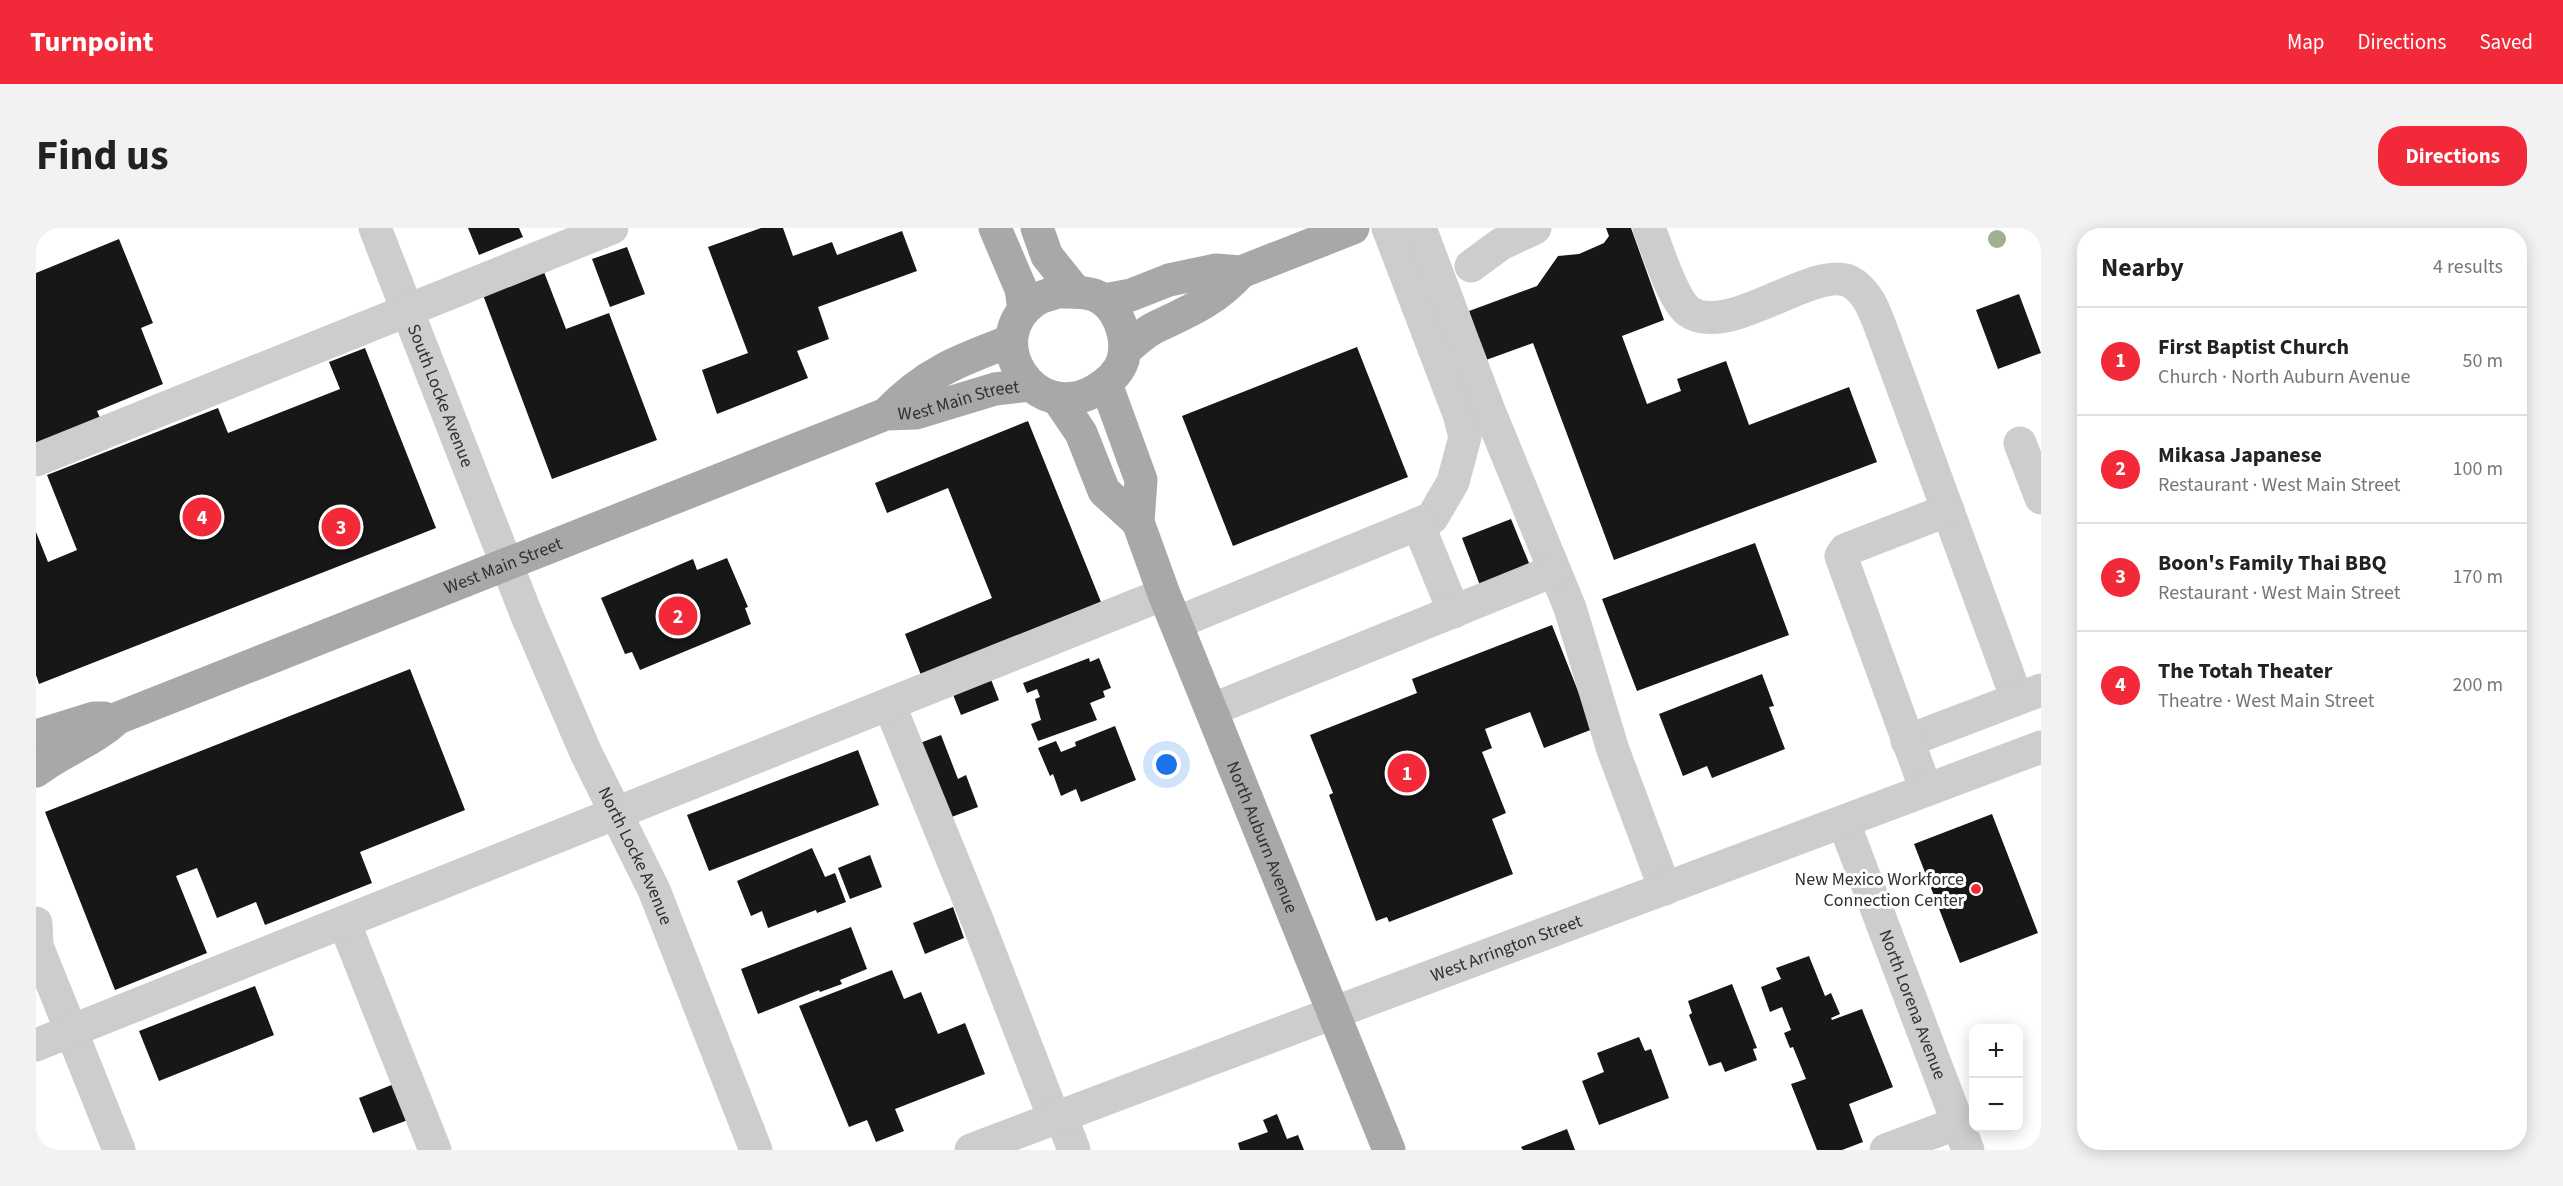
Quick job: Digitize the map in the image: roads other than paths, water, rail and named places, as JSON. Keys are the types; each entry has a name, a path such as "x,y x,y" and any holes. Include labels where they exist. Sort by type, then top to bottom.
{"main road":[{"path":"995,228 1021,289 1024,310"},
{"path":"1037,228 1047,256 1091,296 1115,313 1123,332 1125,349 1122,364 1106,384 1091,393 1044,392 1013,356 1011,341 1015,325 1024,310 1038,299 1058,292 1091,296 1131,294 1169,280 1216,270 1242,272 1353,228"},
{"path":"1125,349 1154,328 1183,316 1225,291 1242,272"},
{"name":"West Main Street","path":"886,414 905,393 952,363 1011,341"},
{"name":"North Auburn Avenue","path":"1106,384 1141,480 1138,522 1170,609 1389,1150"},
{"name":"West Main Street","path":"36,771 49,761 100,734 118,718 886,414 916,413 994,389 1044,392"},
{"name":"North Auburn Avenue","path":"1044,392 1081,433 1104,491 1138,522"},
{"name":"West Main Street","path":"36,736 94,718 118,718"}],"street":[{"name":"South Locke Avenue","path":"375,228 506,564"},
{"path":"36,460 612,228"},
{"path":"36,1045 889,704 1432,518 1453,482 1465,437 1459,414 1388,228"},
{"path":"1420,228 1490,413 1570,608 1613,750 1665,889"},
{"path":"1471,266 1501,244 1535,228"},
{"path":"1649,228 1671,285 1687,310 1700,317 1734,314 1827,278 1852,282 1867,296 1948,510 2029,694 1907,741"},
{"path":"2020,443 2041,498"},
{"path":"1926,790 1840,556 1845,550 1948,510"},
{"path":"1419,524 1454,612"},
{"name":"North Locke Avenue","path":"506,564 586,753 654,890 756,1150"},
{"path":"1211,710 1553,571"},
{"path":"889,704 1057,1117 1074,1150"},
{"name":"West Arrington Street","path":"971,1150 2041,747"},
{"name":"North Lorena Avenue","path":"1844,823 1963,1136"},
{"path":"344,922 435,1150"},
{"path":"36,938 119,1150"},
{"path":"1886,1150 1963,1136"}],"place":[{"name":"The Totah Theater","path":"202,517"},
{"name":"Boon's Family Thai BBQ","path":"341,527"},
{"name":"Mikasa Japanese","path":"678,616"},
{"name":"First Baptist Church","path":"1407,773"},
{"name":"New Mexico Workforce Connection Center","path":"1976,889"}]}
